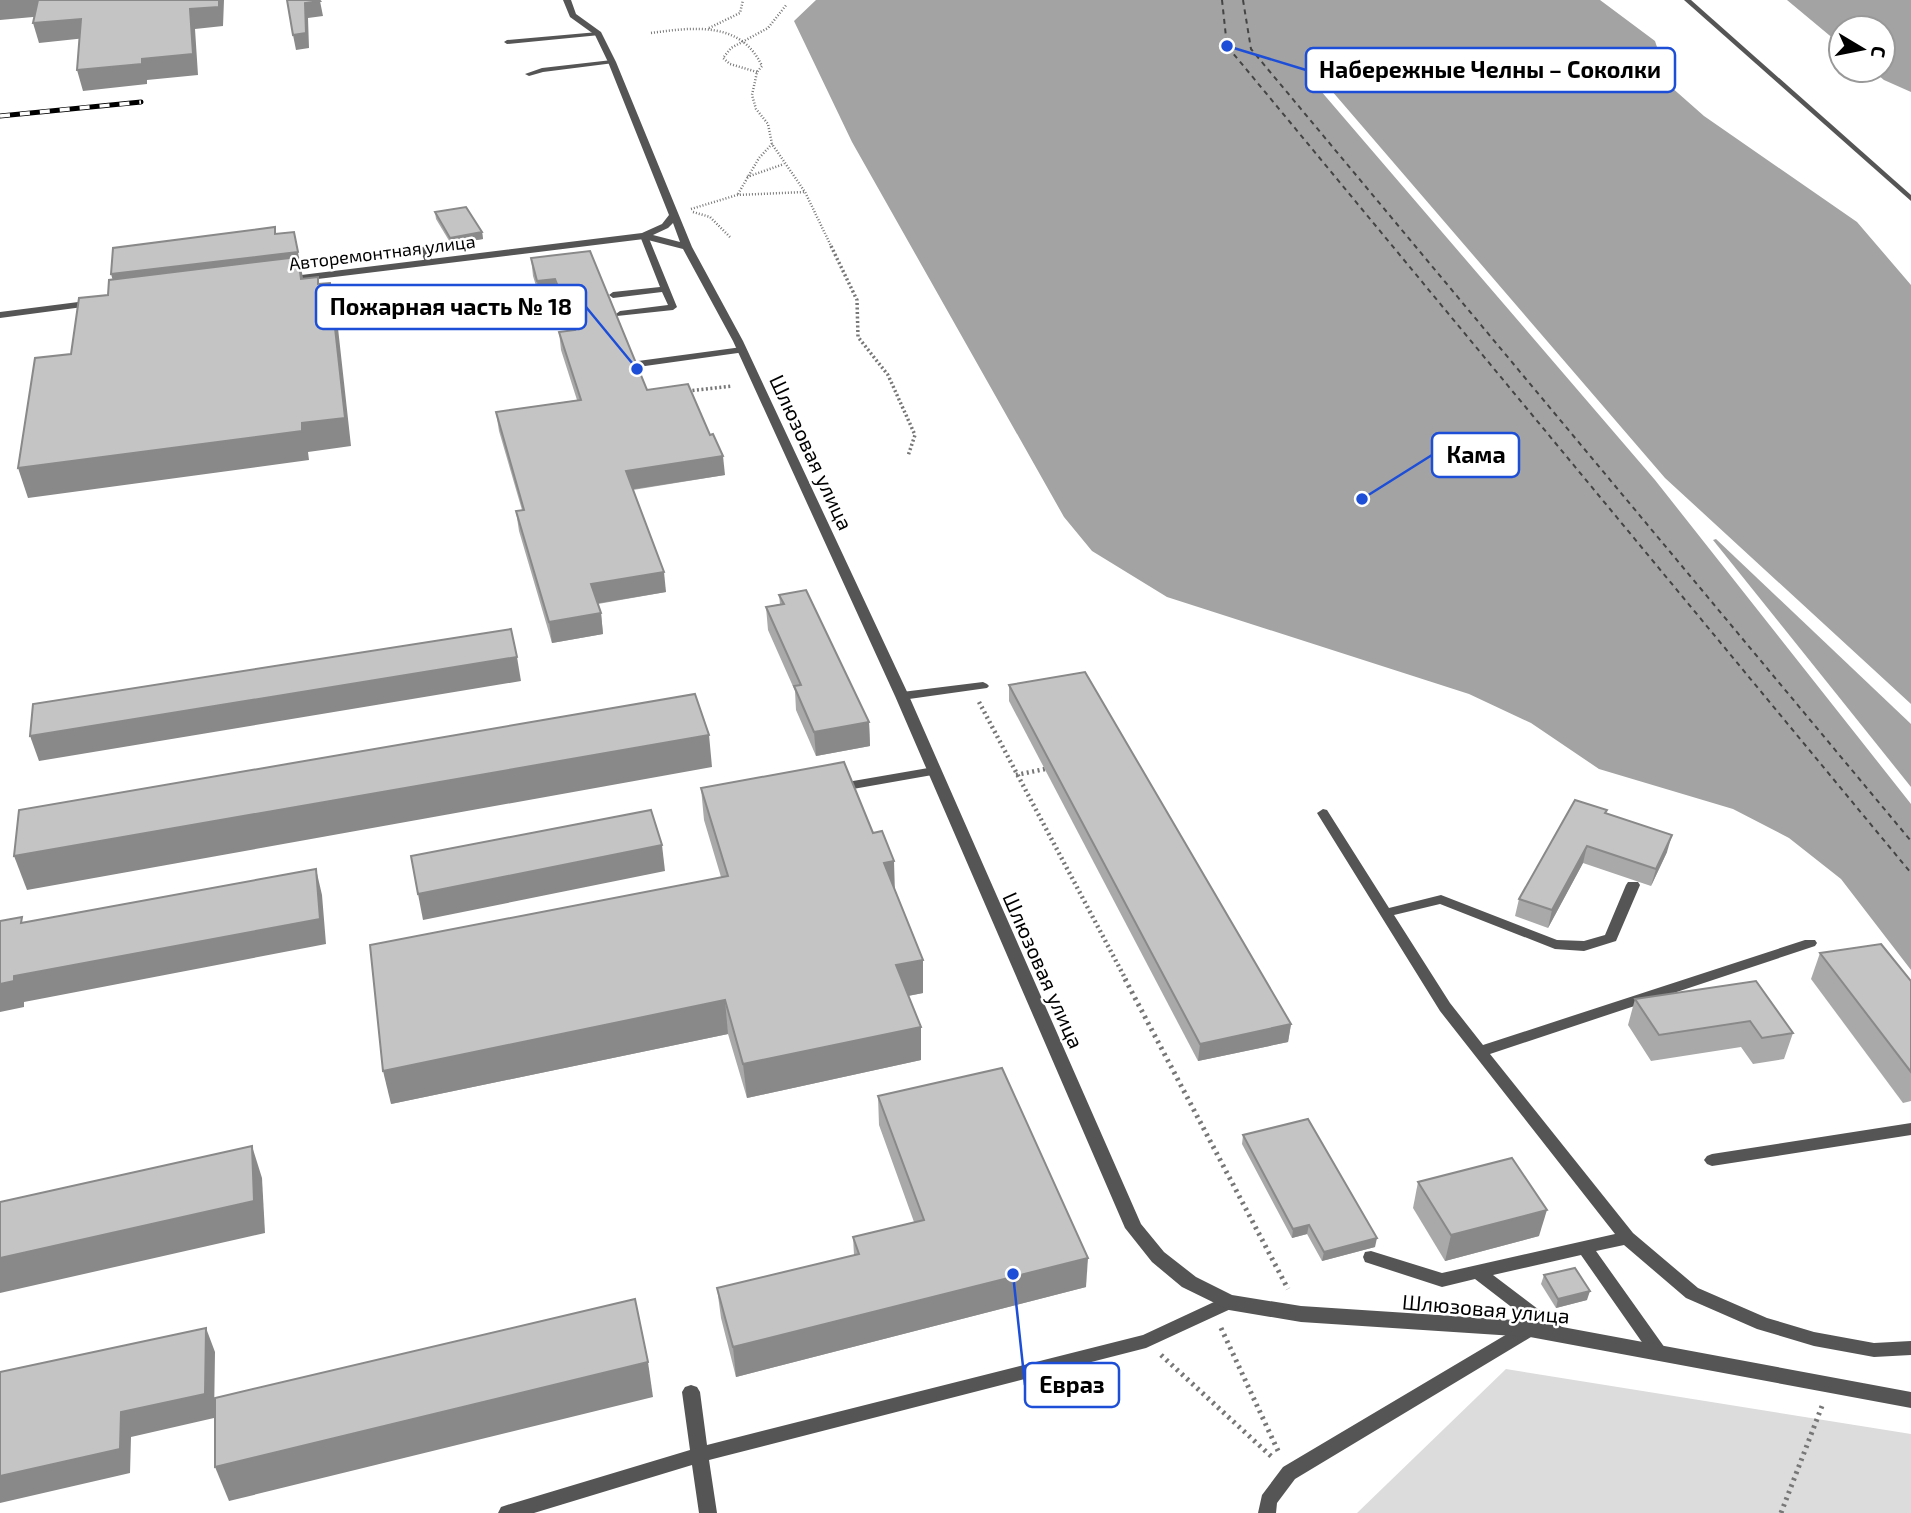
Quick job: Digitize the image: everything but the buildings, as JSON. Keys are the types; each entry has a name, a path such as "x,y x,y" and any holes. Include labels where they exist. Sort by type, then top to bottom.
{"street":[{"name":"Шлюзовая улица","path":"567,0 573,15 598,34 612,62 687,247 742,350 902,696 1134,1228 1158,1257 1221,1306 1530,1329 1911,1401"},
{"path":"644,236 665,226 675,214"},
{"path":"644,236 687,247"},
{"name":"Авторемонтная улица","path":"277,281 644,236"},
{"path":"0,315 111,301"}],"lane":[{"path":"1687,0 1911,199"},
{"path":"507,42 598,34"},
{"path":"529,74 542,69 612,62"},
{"path":"620,314 673,307 644,236"},
{"path":"424,249 429,261"},
{"path":"613,295 666,289"},
{"path":"638,364 742,350"},
{"path":"902,696 977,687"},
{"path":"853,785 934,771"},
{"path":"1323,813 1445,1006 1627,1238 1692,1293 1763,1324 1814,1339 1874,1350 1911,1349"},
{"path":"1386,913 1441,899 1555,944 1576,948 1595,946 1611,938 1633,885"},
{"path":"1480,1051 1810,943"},
{"path":"1712,1160 1911,1129"},
{"path":"1371,1257 1441,1280 1627,1238"},
{"path":"1585,1248 1659,1353"},
{"path":"1476,1272 1557,1334"},
{"path":"507,1513 700,1455 1146,1341 1221,1306"},
{"path":"1266,1513 1268,1501 1289,1473 1530,1329"},
{"path":"691,1392 708,1513"}],"path":[{"path":"708,29 740,13 743,0"},
{"path":"757,72 730,64 723,58 741,42 766,31 787,5"},
{"path":"651,33 708,29 729,32 754,49 761,58 762,66 757,72 752,95 756,109 768,124 772,145 805,192 857,300 854,319 857,340 886,372 915,435 908,456"},
{"path":"737,195 746,177 772,145"},
{"path":"746,177 784,164"},
{"path":"730,238 710,216 683,211 737,195 805,192"},
{"path":"678,392 732,386"},
{"path":"977,687 1016,775 1301,1314"},
{"path":"1016,775 1045,769"},
{"path":"1221,1306 1289,1473"},
{"path":"1146,1341 1289,1473"},
{"path":"1781,1513 1830,1385"}],"shaded area":[{"path":"816,0 1600,0 1655,41 1657,47 1636,56 1704,116 1857,222 1911,285 1911,704 1665,478 1319,76 1308,76 1655,480 1911,804 1911,970 1841,879 1789,838 1733,809 1599,769 1531,723 1469,694 1167,597 1092,551 1064,517 852,142 794,21"},
{"path":"1787,0 1911,0 1911,92 1893,84 1897,84 1897,14 1827,14 1827,33"},
{"path":"1716,539 1911,724 1911,787 1713,540"},
{"path":"1506,1369 1911,1434 1911,1513 1357,1513"}],"ferry route":[{"path":"1222,0 1227,46 1911,873"},
{"path":"1243,0 1251,49 1911,841"}],"railway":[{"path":"0,116 141,102"}],"place":[{"name":"Набережные Челны – Соколки","path":"1227,46"},
{"name":"Пожарная часть № 18","path":"637,369"},
{"name":"Кама","path":"1362,499"},
{"name":"Евраз","path":"1013,1274"}]}
